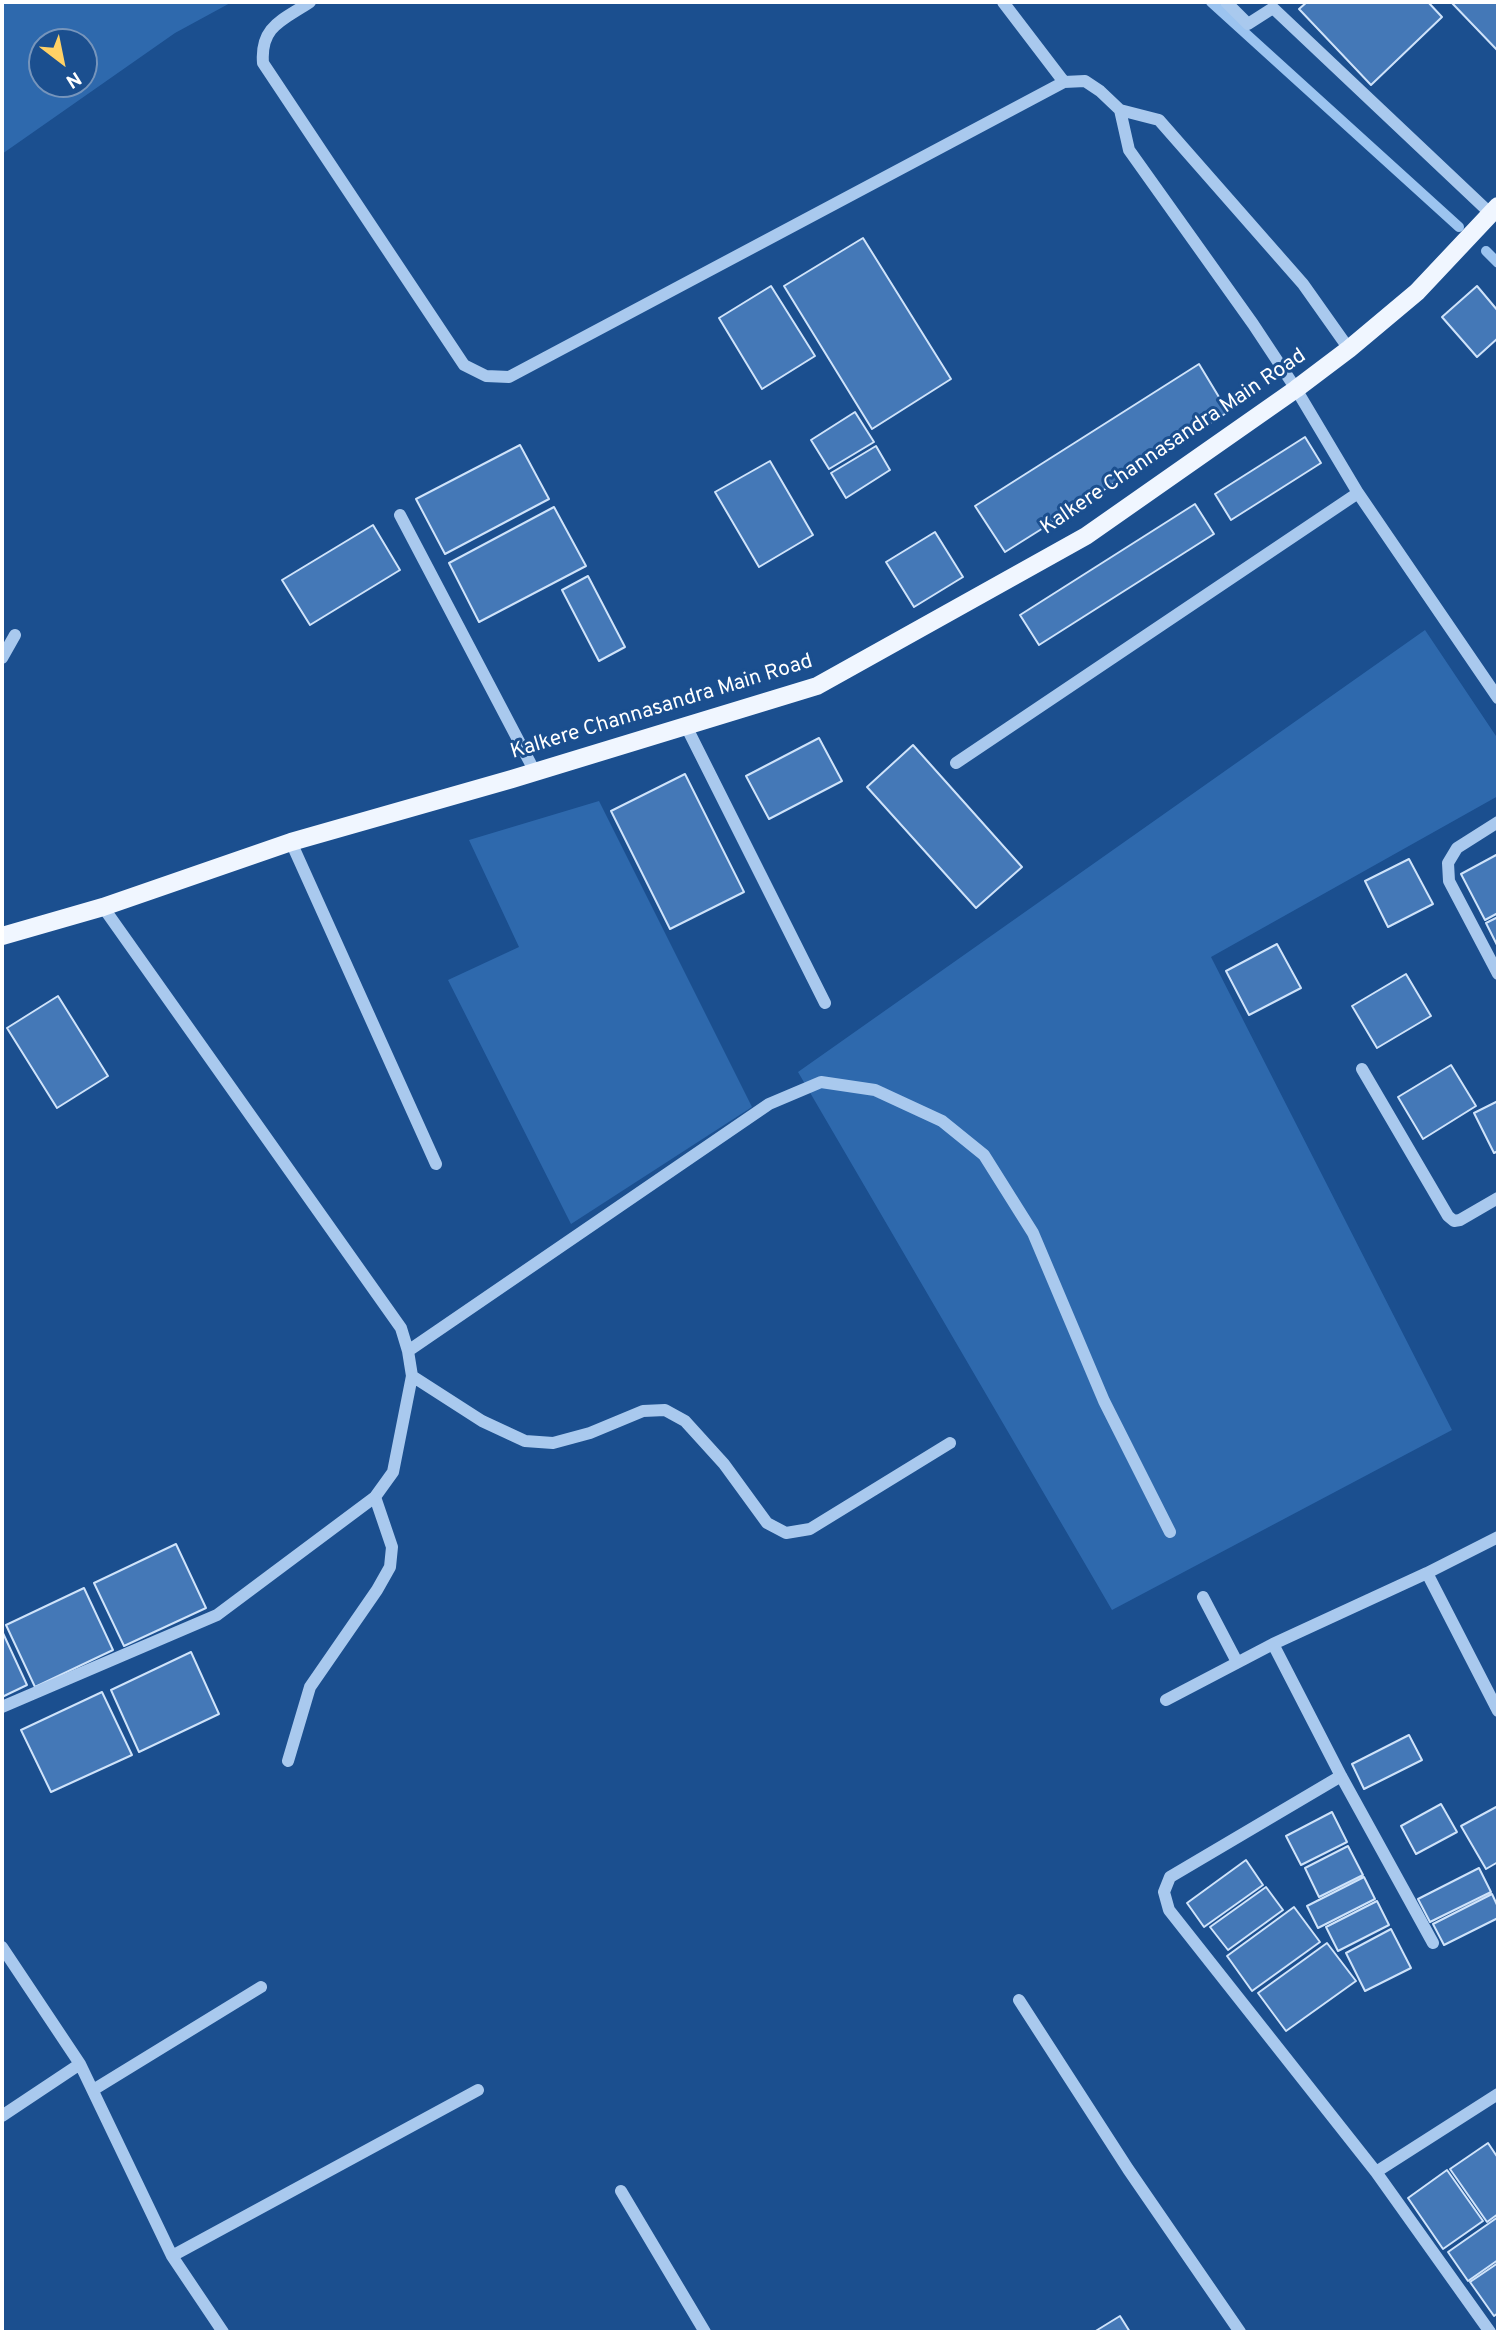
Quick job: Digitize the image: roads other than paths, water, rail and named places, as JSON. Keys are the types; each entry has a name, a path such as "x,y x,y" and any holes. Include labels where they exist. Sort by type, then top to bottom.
{"main road":[{"name":"Kalkere Channasandra Main Road","path":"2,936 103,907 290,842 534,772 817,686 1086,536 1296,389 1417,292 1495,210"}],"street":[{"path":"310,2 269,29 262,49 263,63 464,365 486,376 509,377 1064,82 1085,81 1120,110 1159,120 1303,284 1349,349"},
{"path":"1003,2 1064,82"},
{"path":"1226,2 1248,24 1276,5 1495,210"},
{"path":"1120,110 1129,150 1253,324 1359,493 1498,698"},
{"path":"957,763 1359,493"},
{"path":"400,515 534,772"},
{"path":"2,659 15,635"},
{"path":"686,726 825,1003"},
{"path":"1498,822 1457,848 1448,863 1449,881 1498,974"},
{"path":"290,842 436,1164"},
{"path":"2,1707 217,1615 375,1497 393,1472 412,1376 401,1328 103,907"},
{"path":"1362,1069 1448,1216 1454,1221 1460,1220 1498,1198"},
{"path":"408,1351 769,1104 821,1082 875,1090 942,1121 984,1155 1033,1233 1104,1401 1170,1532"},
{"path":"412,1376 482,1421 525,1441 553,1443 590,1433 643,1411 666,1410 685,1420 724,1464 767,1523 786,1534 810,1529 950,1443"},
{"path":"288,1761 310,1687 390,1567 392,1547 375,1497"},
{"path":"1166,1700 1273,1643 1427,1573 1498,1537"},
{"path":"1427,1573 1498,1711"},
{"path":"1203,1597 1237,1662"},
{"path":"1273,1643 1341,1776 1433,1943"},
{"path":"1341,1776 1170,1877 1164,1892 1169,1910 1376,2172 1490,2332"},
{"path":"2,1947 80,2064 172,2256 223,2332"},
{"path":"93,2090 261,1987"},
{"path":"1019,2000 1235,2330"},
{"path":"2,2116 80,2064"},
{"path":"172,2256 478,2090"},
{"path":"1376,2172 1498,2094"},
{"path":"621,2191 705,2332"}],"waterway":[{"path":"1211,2 1459,227"},
{"path":"1486,251 1498,263"}]}
